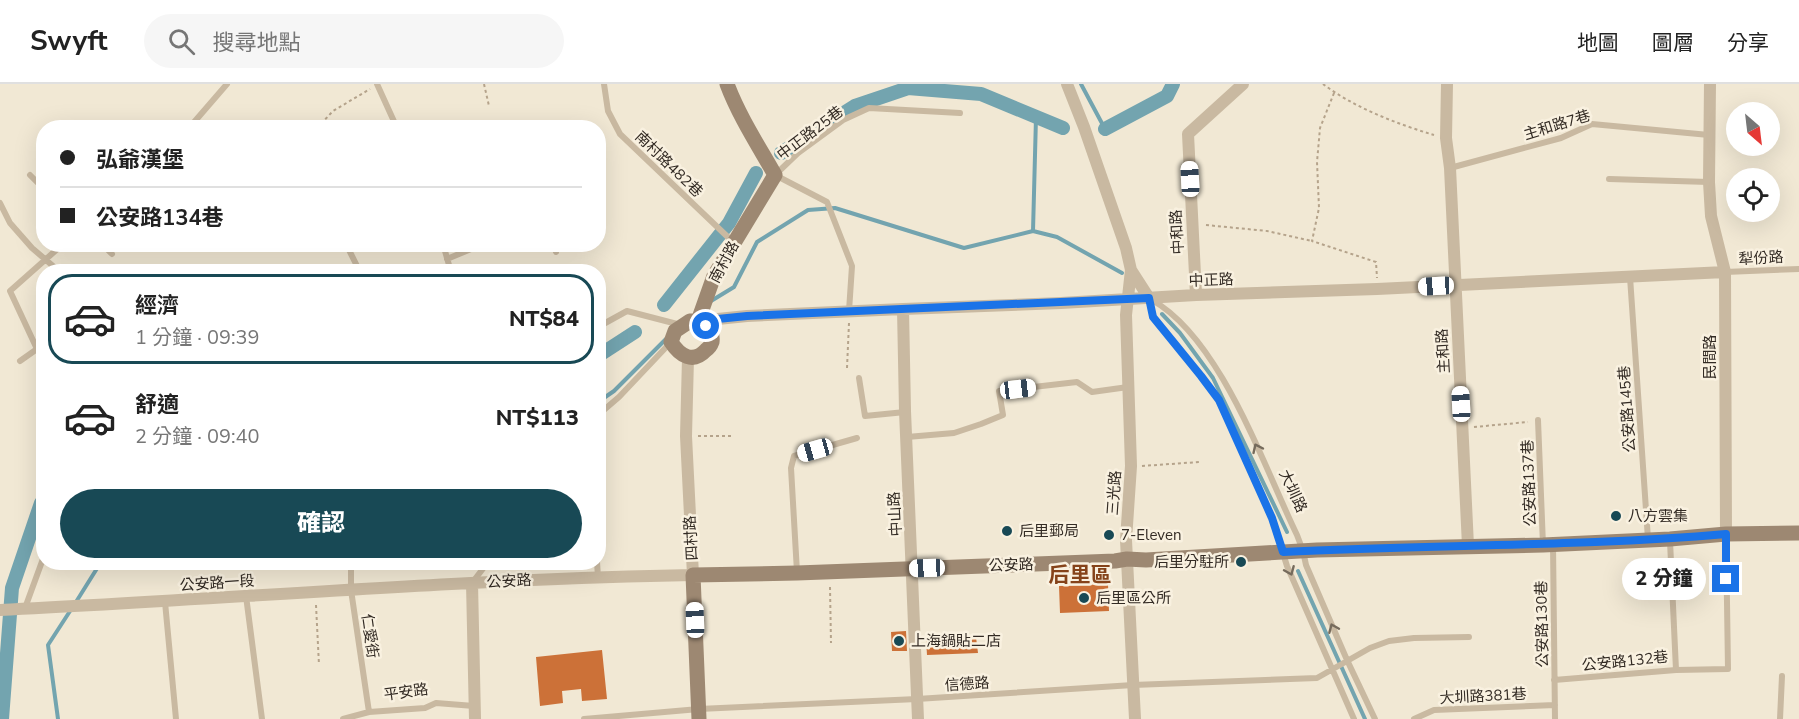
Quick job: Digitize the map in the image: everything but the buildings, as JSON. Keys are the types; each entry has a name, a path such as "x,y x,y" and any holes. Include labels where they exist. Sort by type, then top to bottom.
{"main road":[{"path":"727,84 734,103 775,175"},
{"name":"南村路","path":"698,321 714,276 731,239 775,175"},
{"path":"690,321 698,321 706,326 712,343 700,356 688,358 679,353 671,342 675,331 682,325 690,321"},
{"name":"公安路","path":"693,575 1115,561 1127,558 1146,560 1304,551 1548,544 1670,539 1726,534 1799,533"},
{"name":"四村路","path":"693,575 699,714"}],"street":[{"name":"大圳路","path":"1067,84 1126,248 1131,270 1149,298"},
{"name":"中和路","path":"1196,295 1188,134 1243,84"},
{"name":"主和路","path":"1447,84 1446,138 1450,168 1468,546"},
{"name":"民間路","path":"1710,84 1708,182 1711,216 1725,272 1726,534"},
{"name":"三光路","path":"1131,270 1126,300 1131,466 1126,540 1135,719"},
{"name":"中正路","path":"698,321 849,311 1725,272"},
{"name":"中山路","path":"903,309 918,719"},
{"name":"四村路","path":"688,358 686,436 693,575"},
{"name":"公安路","path":"472,583 693,575"},
{"name":"公安路一段","path":"0,610 472,583"},
{"name":"平安路","path":"472,583 474,712"}],"lane":[{"path":"196,120 227,84"},
{"path":"377,84 394,120"},
{"name":"南村路482巷","path":"604,84 608,111 620,134 731,239"},
{"name":"中正路25巷","path":"849,311 852,266 827,202 775,175 798,153 843,120 869,108 960,113"},
{"name":"主和路7巷","path":"1450,168 1561,138 1592,124 1709,135"},
{"path":"30,175 36,181"},
{"path":"1609,179 1708,182"},
{"path":"0,203 10,223 36,250"},
{"path":"37,252 50,264"},
{"path":"40,264 54,252"},
{"path":"445,252 449,264"},
{"path":"447,259 464,252"},
{"path":"20,361 36,349 10,291 36,268"},
{"name":"犁份路","path":"1725,272 1799,268"},
{"name":"公安路145巷","path":"1630,276 1648,540"},
{"name":"大圳路","path":"1149,298 1166,308 1197,341 1228,386 1304,551 1306,565 1374,719"},
{"name":"大圳路","path":"1149,298 1153,317 1219,400 1272,518 1283,552 1354,719"},
{"path":"606,322 627,310 682,325"},
{"path":"606,408 671,342"},
{"path":"859,378 865,416 905,411"},
{"path":"907,437 954,433 1003,415 999,391 1077,382 1092,392 1129,387"},
{"name":"公安路137巷","path":"1538,420 1548,544"},
{"path":"797,573 791,468 794,456 857,438"},
{"path":"1676,670 1728,669 1726,534"},
{"name":"公安路132巷","path":"1554,680 1676,670 1670,539"},
{"name":"公安路130巷","path":"1548,544 1555,719"},
{"path":"25,609 39,570"},
{"name":"仁愛街","path":"351,570 351,590 369,712"},
{"path":"472,583 482,570"},
{"path":"598,570 598,577"},
{"path":"246,596 262,719"},
{"path":"165,602 176,719"},
{"name":"信德路","path":"584,719 699,714 1133,685 1317,678 1370,648 1389,641 1469,637"},
{"path":"1780,719 1782,676"},
{"name":"平安路","path":"343,719 369,712 425,708 436,703 474,712"},
{"name":"大圳路381巷","path":"1414,719 1434,711 1555,705"}],"path":[{"path":"325,120 333,111 377,84"},
{"path":"484,84 489,106"},
{"path":"1323,84 1334,93 1400,125 1446,138"},
{"path":"1312,241 1319,208 1317,162 1320,128 1334,93"},
{"path":"1192,224 1267,231 1312,241 1376,262 1377,289"},
{"path":"847,368 849,311"},
{"path":"1462,428 1538,420"},
{"path":"686,436 732,436"},
{"path":"1131,466 1199,462"},
{"path":"830,572 831,643"},
{"path":"315,591 319,665"}],"waterway":[{"path":"1081,84 1105,129"},
{"path":"1105,129 1167,96 1173,84"},
{"path":"781,153 855,106 908,88 981,94 1063,128"},
{"path":"1033,231 1036,117"},
{"path":"664,305 729,223 756,173"},
{"path":"711,301 734,287 757,242 808,210 835,208 964,248 1033,231 1057,237 1122,273"},
{"path":"1162,314 1180,333 1213,378 1287,532"},
{"path":"606,351 635,332"},
{"path":"606,396 666,339"},
{"path":"2,719 12,588 36,518"},
{"path":"76,602 96,570"},
{"path":"1298,571 1365,719"},
{"path":"58,719 48,645 72,608"}],"place":[{"name":"八方雲集","path":"1616,516"},
{"name":"后里郵局","path":"1007,531"},
{"name":"7-Eleven","path":"1109,535"},
{"name":"后里分駐所","path":"1241,562"},
{"name":"后里區公所","path":"1084,598"},
{"name":"上海鍋貼二店","path":"899,641"}],"district":[{"name":"后里區","path":"1080,575"}],"route":[{"path":"706,326 698,321 747,316 1149,298 1153,317 1219,400 1272,518 1283,552 1602,542 1726,534 1726,579"}]}
